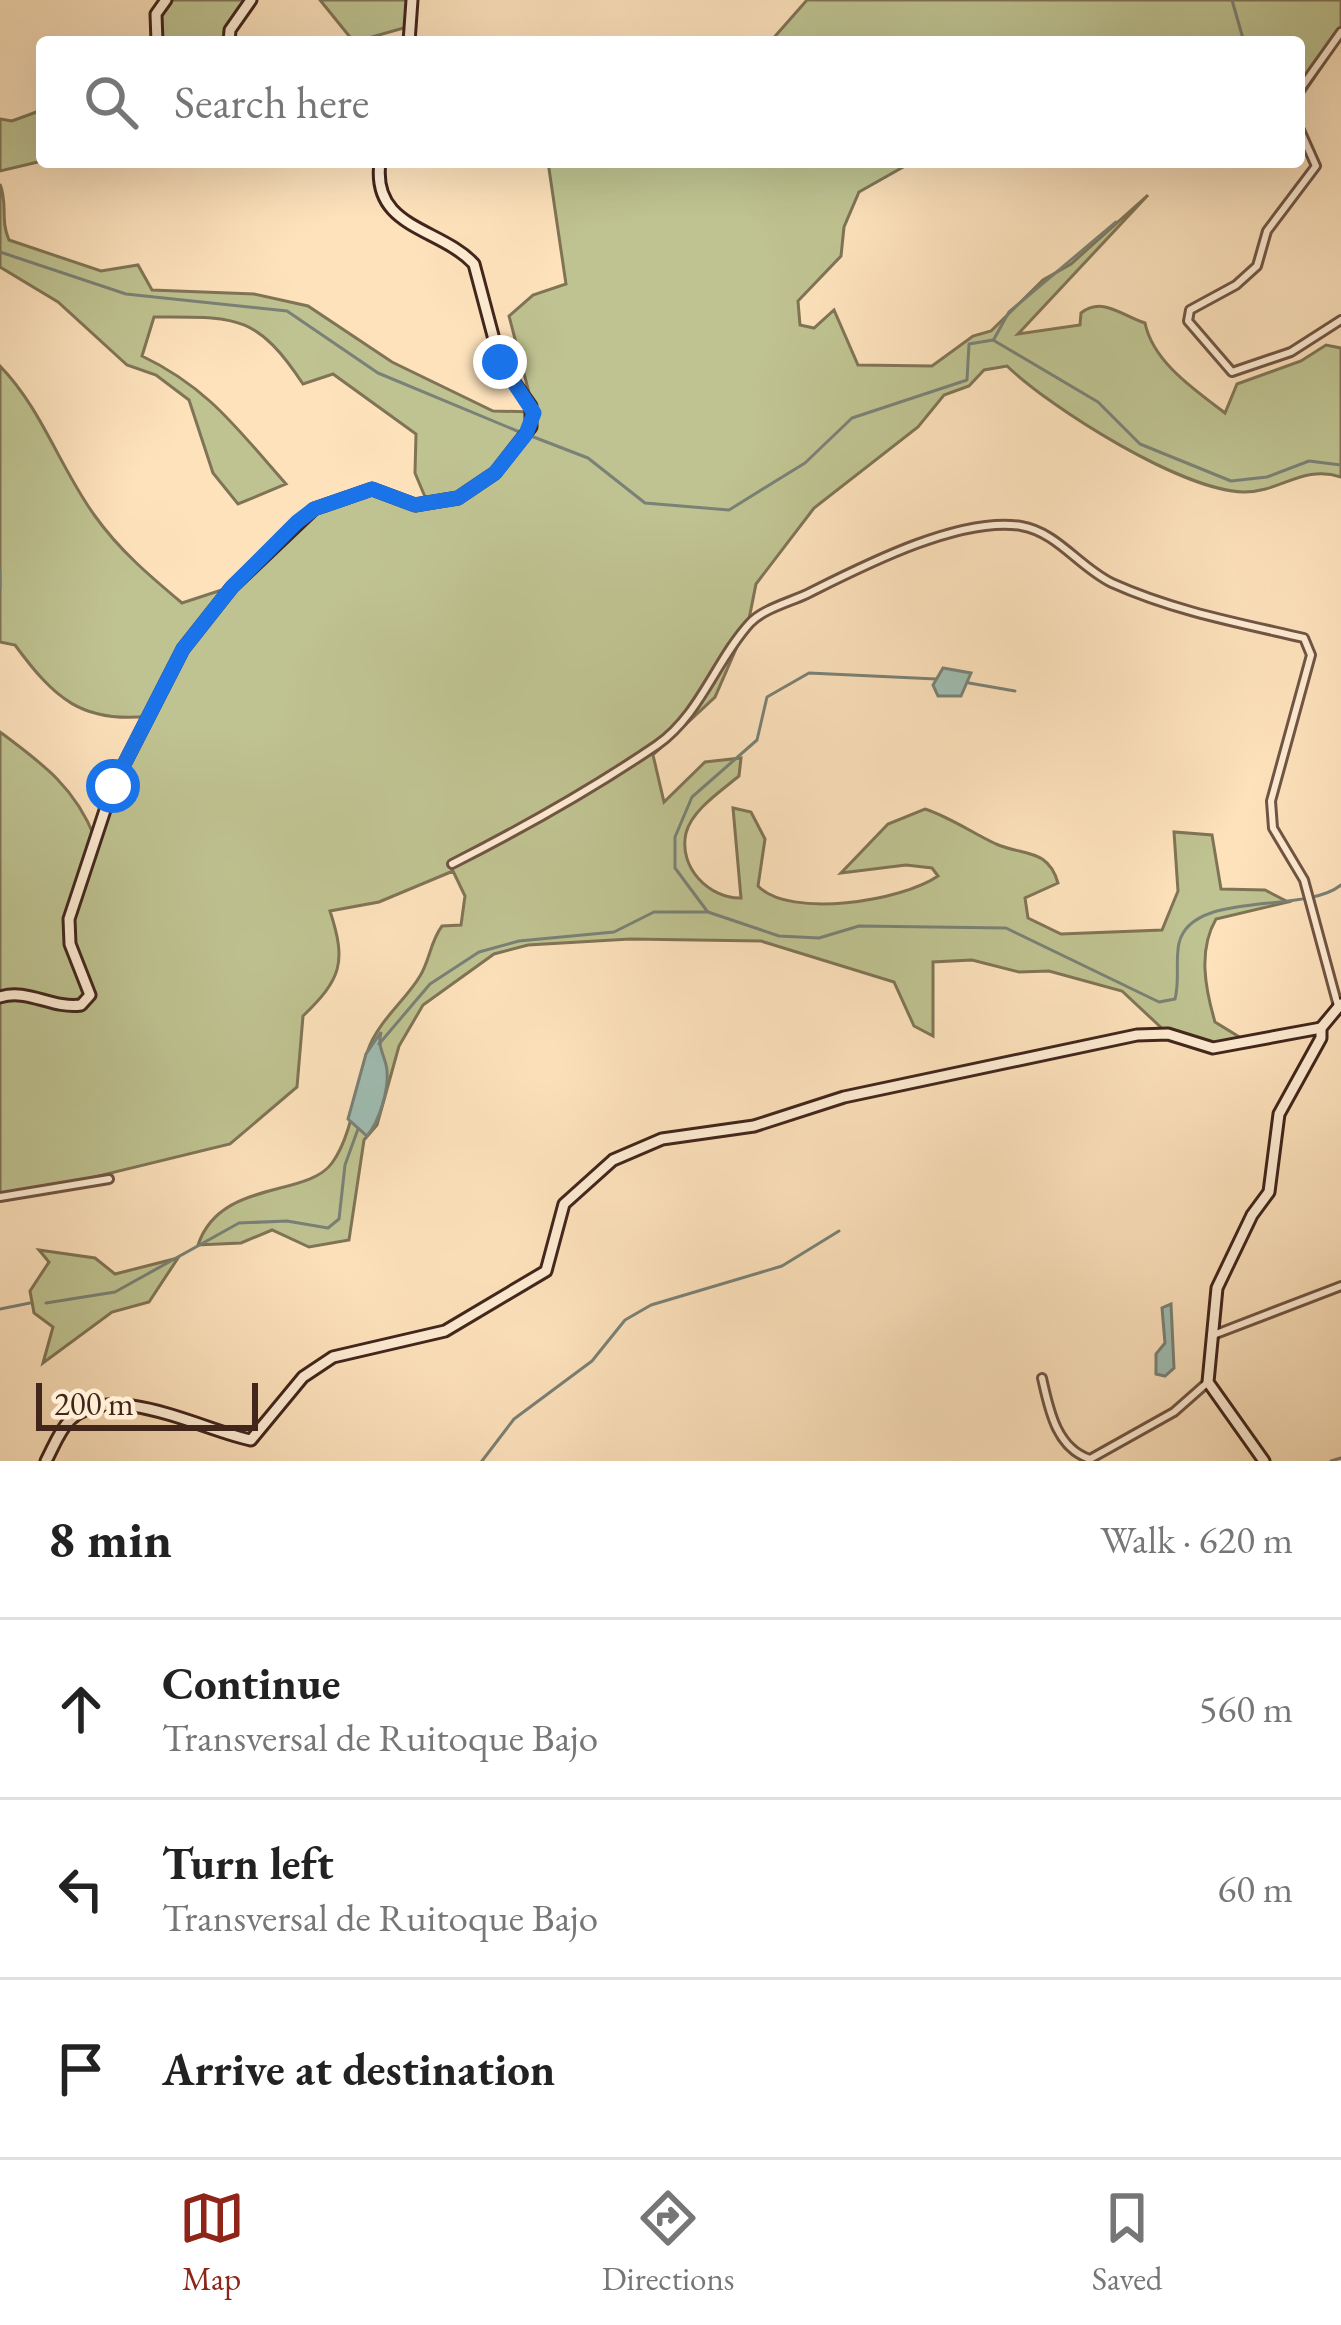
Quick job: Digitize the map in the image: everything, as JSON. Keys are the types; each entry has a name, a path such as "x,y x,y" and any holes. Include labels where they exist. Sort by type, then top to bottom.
{"street":[{"path":"157,36 156,14 166,0"},
{"path":"231,36 237,16 251,0"},
{"path":"409,36 412,0"},
{"path":"1305,83 1341,32"},
{"path":"1305,141 1316,166 1268,231 1257,266 1236,285 1190,310 1188,321 1232,372 1291,352 1341,320"},
{"path":"0,997 18,993 66,1007 81,1005 90,995 68,932 113,786 183,649 232,587 314,509 372,489 415,505 458,498 495,473 531,427 532,406 512,387 500,362 474,264 457,249 404,223 380,188 380,168"},
{"path":"452,864 558,811 659,744 709,688 752,620 877,555 984,528 1019,526 1050,536 1077,563 1111,582 1190,613 1304,638 1311,656 1271,801 1273,828 1304,880 1340,1005 1321,1028 1321,1038 1279,1114 1269,1192 1252,1215 1217,1288 1208,1382 1174,1412 1090,1460 1070,1448 1051,1420 1042,1378"},
{"path":"46,1461 72,1418 100,1407 180,1416 251,1440 303,1377 333,1357 446,1331 532,1282 547,1270 554,1253 564,1204 613,1160 662,1139 754,1126 844,1096 1137,1034 1168,1034 1213,1048 1321,1028"},
{"path":"0,1197 109,1179"},
{"path":"1216,1334 1341,1286"},
{"path":"1208,1382 1264,1461"}],"green space":[{"path":"167,0 252,0 239,16 232,36 159,36 158,13"},
{"path":"320,0 414,0 412,21 404,28 375,36 349,36"},
{"path":"807,0 1341,0 1341,38 1305,91 1305,36 775,36"},
{"path":"36,112 36,162 0,171 0,119 12,121"},
{"path":"549,168 901,168 859,192 844,227 841,256 798,301 800,325 814,328 834,310 858,365 932,366 973,336 991,331 1043,280 1071,264 1148,195 1018,334 1080,325 1081,313 1089,308 1113,309 1145,323 1166,363 1225,413 1237,384 1301,361 1326,345 1341,348 1341,477 1315,474 1243,492 1217,488 1153,463 1054,404 1007,366 984,370 969,386 944,395 918,427 814,508 756,584 749,619 715,697 653,755 664,802 705,762 741,758 739,776 694,816 686,833 692,869 708,887 729,897 741,898 733,808 751,812 765,839 758,886 773,896 820,904 874,899 938,876 932,868 906,865 841,873 888,824 925,809 1048,864 1058,883 1025,898 1028,918 1061,934 1162,930 1178,891 1174,832 1212,835 1221,889 1265,890 1288,902 1216,919 1210,931 1205,969 1215,1022 1246,1041 1226,1047 1168,1034 1122,991 1049,971 1019,972 972,960 933,962 933,1036 914,1026 894,982 761,941 630,939 528,945 494,954 423,1005 399,1046 377,1125 364,1140 349,1240 309,1247 272,1230 241,1243 198,1245 209,1224 225,1209 304,1181 332,1163 345,1137 373,1039 420,976 442,926 461,925 465,896 453,871 379,902 330,911 338,944 337,969 326,991 303,1016 297,1087 230,1144 0,1200 0,732 67,790 95,838 114,785 150,716 88,711 57,693 15,645 0,642 0,366 28,401 104,528 182,603 234,586 297,522 355,494 390,492 428,504 415,473 416,434 333,374 303,384 271,344 241,324 205,317 154,317 142,356 204,396 286,484 238,504 213,473 189,400 156,375 127,365 58,302 0,267 0,184 9,240 101,271 138,265 152,290 254,294 308,306 392,362 493,411 534,412 509,316 533,295 566,284"},
{"path":"39,1250 95,1258 115,1274 178,1258 149,1302 112,1312 43,1363 53,1327 34,1313 30,1291 49,1262"}],"water":[{"path":"943,668 971,673 961,696 938,696 933,685"},
{"path":"381,1032 386,1087 367,1136 348,1119 366,1054"},
{"path":"1171,1304 1174,1368 1165,1376 1156,1374 1156,1354 1165,1343 1162,1308"}],"waterway":[{"path":"1232,0 1242,36"},
{"path":"994,339 1009,312 1116,222"},
{"path":"0,252 126,294 287,311 378,373 522,433"},
{"path":"531,436 588,458 645,503 729,510 805,463 852,418 967,380 969,344 993,340 1098,402 1140,444 1231,481 1267,477 1309,461 1341,465"},
{"path":"0,571 0,588"},
{"path":"707,911 675,868 675,837 692,797 757,740 767,697 809,673 936,679"},
{"path":"969,683 1015,691"},
{"path":"379,1044 430,984 479,952 519,941 614,932 654,912 708,912 779,936 819,938 859,926 1006,928 1159,1002 1175,999 1179,943 1188,926 1205,915 1302,899 1341,885"},
{"path":"46,1303 115,1292 239,1223 287,1221 328,1228 339,1219 345,1165 358,1129"},
{"path":"482,1461 514,1419 592,1361 625,1320 651,1305 782,1266 839,1231"},
{"path":"0,1309 30,1303"},
{"path":"1331,1461 1341,1458"}],"route":[{"path":"113,786 183,649 232,587 297,522 314,509 372,489 415,505 442,504 480,486 495,473 520,445 534,413 512,387 500,362"}]}
